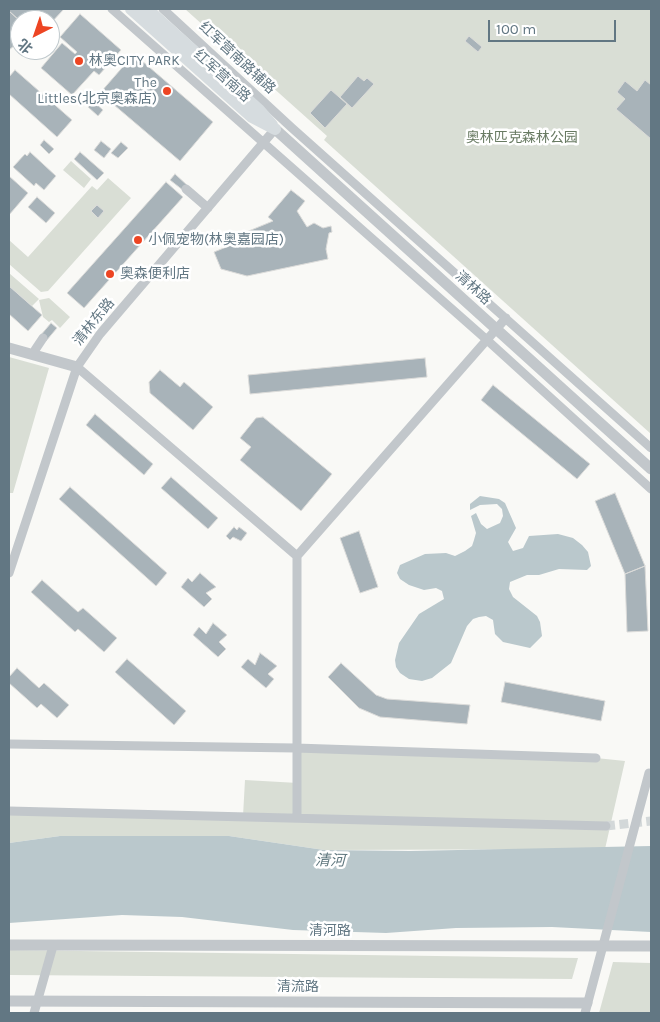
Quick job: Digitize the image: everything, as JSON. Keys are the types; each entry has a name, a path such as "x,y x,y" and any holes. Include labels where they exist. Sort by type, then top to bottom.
{"main road":[{"name":"红军营南路","path":"131,9 252,117 275,129"},
{"name":"红军营南路","path":"147,9 259,110 275,129"}],"street":[{"path":"112,9 487,340 651,489"},
{"name":"红军营南路辅路","path":"163,9 292,128 651,448"},
{"name":"清林东路","path":"9,573 77,367 100,334 275,129"},
{"name":"清林路","path":"275,129 651,469"},
{"path":"186,189 208,208"},
{"path":"297,816 297,556 506,318"},
{"path":"35,350 43,338"},
{"path":"9,348 77,367 297,556"},
{"path":"9,744 296,748 596,758"},
{"path":"586,1008 649,773"},
{"path":"9,811 59,814 297,816 606,826"},
{"name":"清河路","path":"9,945 651,946"},
{"path":"34,1013 53,946"},
{"name":"清流路","path":"9,1000 586,1008"}],"green space":[{"name":"奥林匹克森林公园","path":"185,9 651,9 651,434 324,140 327,136"},
{"path":"71,161 91,179 84,188 63,170"},
{"path":"108,178 131,198 48,291 41,292 9,264 9,240 28,257 92,186 97,190"},
{"path":"9,273 39,299 32,306 9,286"},
{"path":"49,298 70,317 60,328 52,320 49,322 43,317 39,300"},
{"path":"9,357 49,368 13,493 9,493"},
{"path":"296,748 596,758 625,761 605,849 324,850 229,836 60,836 9,843 9,811 243,816 245,780 298,783"},
{"path":"9,950 578,958 572,979 9,975"},
{"path":"613,962 651,963 651,1013 599,1013"}],"water":[{"path":"480,496 499,499 505,503 516,528 508,542 513,551 523,548 529,536 558,534 573,538 582,545 588,552 591,566 587,570 559,569 539,575 527,575 510,582 509,589 513,597 537,616 540,622 542,636 530,648 503,642 495,634 493,620 486,616 479,617 473,619 467,626 451,663 432,678 422,681 409,679 400,673 396,667 395,660 399,643 419,614 444,599 442,591 436,588 424,590 409,585 400,579 397,573 400,565 425,554 446,553 455,556 465,551 472,546 474,540 476,533 471,516 476,513 481,524 487,529 500,523 503,516 502,509 497,504 480,505 470,510 470,504"},
{"name":"清河","path":"60,836 229,836 324,850 410,851 651,846 651,932 552,927 456,928 386,933 293,930 182,917 122,915 9,923 9,843"}],"building":[{"path":"9,9 64,9 60,13 60,10 9,11"},
{"path":"9,11 10,49 9,50"},
{"name":"林奥CITY PARK","path":"80,14 121,50 99,75 94,71 72,95 41,68 48,60 60,60 60,45 62,43 75,54 77,52 60,37"},
{"path":"469,36 482,47 478,52 465,41"},
{"path":"134,54 213,122 180,161 100,93"},
{"path":"15,70 72,120 57,137 9,94 9,77"},
{"path":"358,76 364,81 367,78 374,84 352,108 340,97"},
{"path":"645,80 651,85 651,139 616,109 625,99 617,92 625,81 637,91"},
{"path":"331,90 347,104 325,128 310,113"},
{"path":"93,101 103,110 98,116 88,107"},
{"path":"44,140 54,149 49,154 40,145"},
{"path":"101,141 111,149 104,158 94,150"},
{"path":"121,142 128,148 118,158 111,153"},
{"path":"30,152 56,176 44,190 36,183 34,186 13,167 25,154 27,156"},
{"path":"80,152 104,173 97,180 74,159"},
{"path":"175,174 188,186 184,191 170,180"},
{"path":"9,176 28,193 9,215"},
{"path":"166,182 183,197 84,308 67,293"},
{"path":"291,190 305,201 297,211 307,227 314,223 323,228 331,226 332,232 329,233 326,249 328,259 247,276 221,269 214,252 241,241 239,235 273,221 268,217"},
{"path":"37,197 55,213 46,223 28,207"},
{"path":"97,205 104,211 98,218 91,211"},
{"path":"9,286 42,315 28,331 9,314"},
{"path":"51,323 57,328 46,341 40,336"},
{"path":"425,358 427,377 250,394 248,375"},
{"path":"160,370 180,387 184,382 213,407 193,430 150,393 149,382"},
{"path":"493,385 590,464 577,479 481,400"},
{"path":"95,414 153,464 144,475 86,425"},
{"path":"263,417 332,474 301,511 240,460 251,447 240,438 256,418"},
{"path":"171,477 218,518 208,529 161,488"},
{"path":"70,487 167,573 156,586 59,499"},
{"path":"615,493 645,566 625,574 595,501"},
{"path":"234,527 237,530 239,527 247,533 241,541 233,537 230,540 226,536"},
{"path":"359,531 378,587 360,593 340,538"},
{"path":"645,566 648,631 627,632 625,574"},
{"path":"200,573 216,587 206,593 212,599 204,607 181,587 188,578 192,582"},
{"path":"42,580 78,612 83,608 117,638 104,652 78,629 75,632 31,592"},
{"path":"213,623 227,635 219,642 226,649 218,657 193,635 199,627 206,634"},
{"path":"260,653 277,666 268,674 274,679 266,688 241,667 248,659 255,665"},
{"path":"127,659 186,711 174,725 115,672"},
{"path":"341,663 376,695 387,699 470,705 467,724 380,717 359,708 328,677"},
{"path":"17,668 39,688 44,683 69,705 57,718 41,704 37,708 9,683 9,677"},
{"path":"505,682 605,701 601,721 501,702"}],"tunnel":[{"path":"606,826 651,821"}],"place":[{"name":"林奥CITY PARK","path":"79,61"},
{"name":"The Littles(北京奥森店)","path":"167,91"},
{"name":"小佩宠物(林奥嘉园店)","path":"138,240"},
{"name":"奥森便利店","path":"110,274"}]}
